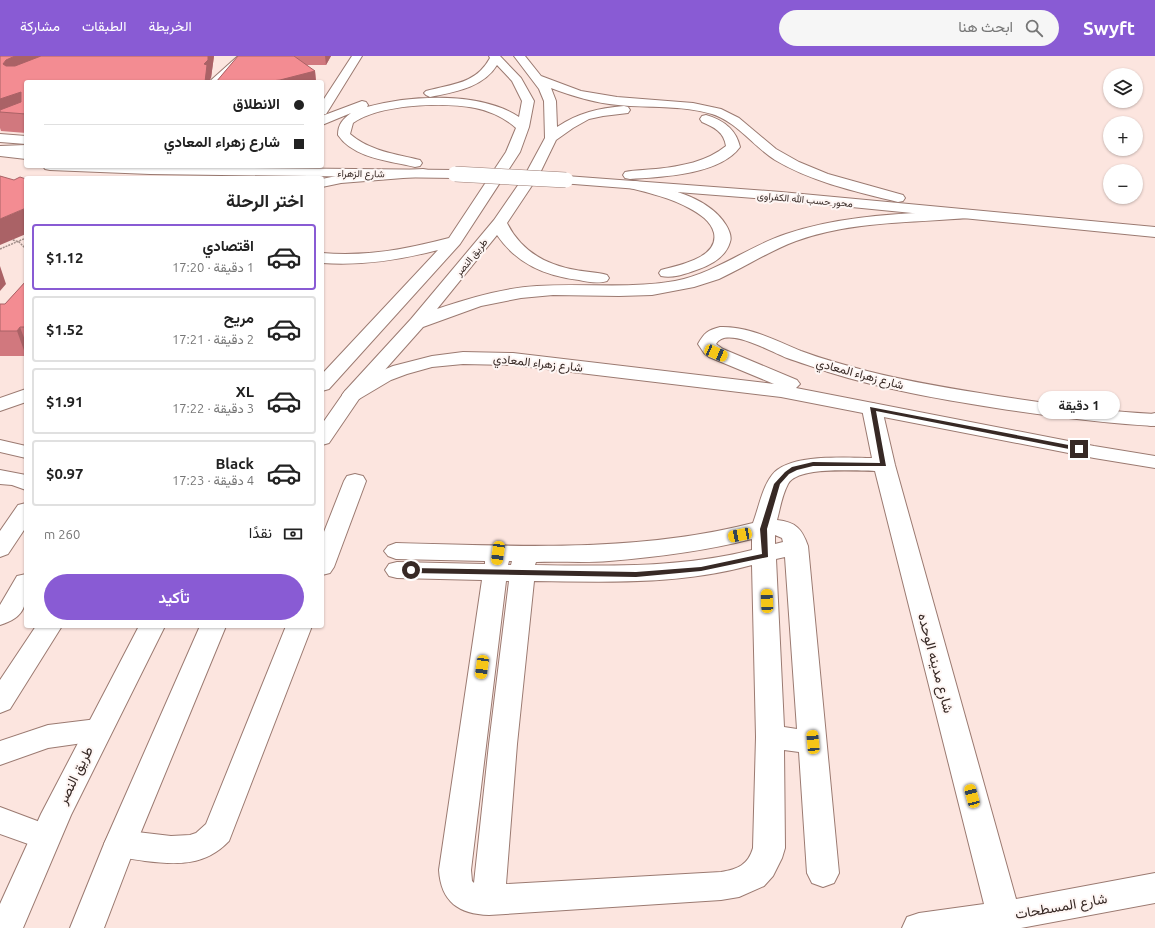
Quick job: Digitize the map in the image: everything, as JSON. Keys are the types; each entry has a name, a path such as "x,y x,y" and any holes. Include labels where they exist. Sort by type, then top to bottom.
{"main road":[{"path":"218,80 244,56"},
{"path":"324,108 357,56"},
{"name":"طريق النصر","path":"324,436 352,395 417,323 499,223 532,174 551,138 550,101 545,88 519,56"},
{"path":"324,120 340,112 363,104 436,92 470,83 484,76 493,64 494,57"},
{"name":"طريق النصر","path":"324,383 455,241 512,152 523,127 528,101 517,80 494,57"},
{"path":"539,79 592,98 688,106 718,112 744,125 765,147 801,168 898,198"},
{"path":"419,168 363,149 351,142 344,135 344,128 349,121 359,114 388,106 419,102 454,102 474,104 506,114 523,127"},
{"path":"551,138 568,124 591,115 610,111 643,109 678,112 704,118 719,124 732,138 733,147 725,156 710,163 632,180"},
{"path":"0,138 24,140"},
{"path":"0,151 24,150"},
{"path":"0,151 24,155"},
{"path":"0,161 24,164"},
{"name":"شارع الزهراء","path":"324,163 459,169"},
{"name":"شارع الزهراء","path":"96,168 142,170 419,168"},
{"path":"324,183 419,168"},
{"name":"محور حسب الله الكفراوى","path":"459,169 898,198 1155,220"},
{"path":"499,223 510,242 523,255 542,266 570,274 601,278 630,278 657,275 693,267 717,253 723,245 724,236 718,223 705,211 686,201 632,180"},
{"name":"محور حسب الله الكفراوى","path":"632,180 1155,232"},
{"path":"417,323 475,302 509,294 565,290 642,291 681,285 702,280 775,243 812,231 873,222 968,214"},
{"path":"324,258 366,260 394,256 455,241"},
{"name":"شارع زهراء المعادي","path":"826,399 716,353 710,349 707,344 708,340 712,336 719,333 738,332 795,355 834,368 891,383 944,394 1055,411 1154,420"},
{"name":"شارع زهراء المعادي","path":"352,395 382,377 427,361 485,357 738,385 826,399 1094,452 1155,462"},
{"path":"0,405 24,396"},
{"name":"شارع مدينه الوحده","path":"872,409 884,464 1004,916"},
{"path":"0,446 24,452"},
{"path":"510,563 472,745 455,880 459,889 467,896 477,900 489,900 739,884 754,875 765,863 769,848 770,737 764,542 777,484 781,478 794,469 823,464 884,464"},
{"path":"0,477 16,479 24,482"},
{"path":"324,560 355,481"},
{"path":"0,549 24,513"},
{"path":"397,561 510,563 636,574 673,572 728,564 764,542 796,546 823,873"},
{"path":"489,900 503,744 510,563"},
{"path":"0,616 9,611 24,585"},
{"path":"2,694 48,628"},
{"name":"طريق النصر","path":"6,928 45,837 151,628"},
{"path":"94,924 120,844 212,628"},
{"path":"120,844 187,850 199,847 210,840 218,832 298,628"},
{"path":"0,753 47,735 98,730"},
{"path":"770,737 813,742"},
{"path":"472,745 503,744"},
{"path":"0,820 22,830 45,837"},
{"name":"شارع المسطحات","path":"919,928 1004,916 1155,888"}],"path":[{"path":"6,238 19,242 24,247"},
{"path":"0,249 24,239"}],"building":[{"path":"0,56 15,56 6,60 3,64 6,66 15,66 41,56 208,56 208,60 204,64 207,65 205,80 24,80 24,114 0,112 0,110 21,102 21,92 0,99"},
{"path":"238,56 294,56 315,71 280,80 218,80"},
{"path":"0,176 14,180 20,177 24,178 24,209 0,219"},
{"path":"24,283 24,327 20,327 17,331 0,331 0,304 5,304"}],"route":[{"path":"411,570 636,574 701,569 740,562 765,555 763,529 777,484 787,473 794,469 813,464 884,464 872,409 1079,449"}]}
